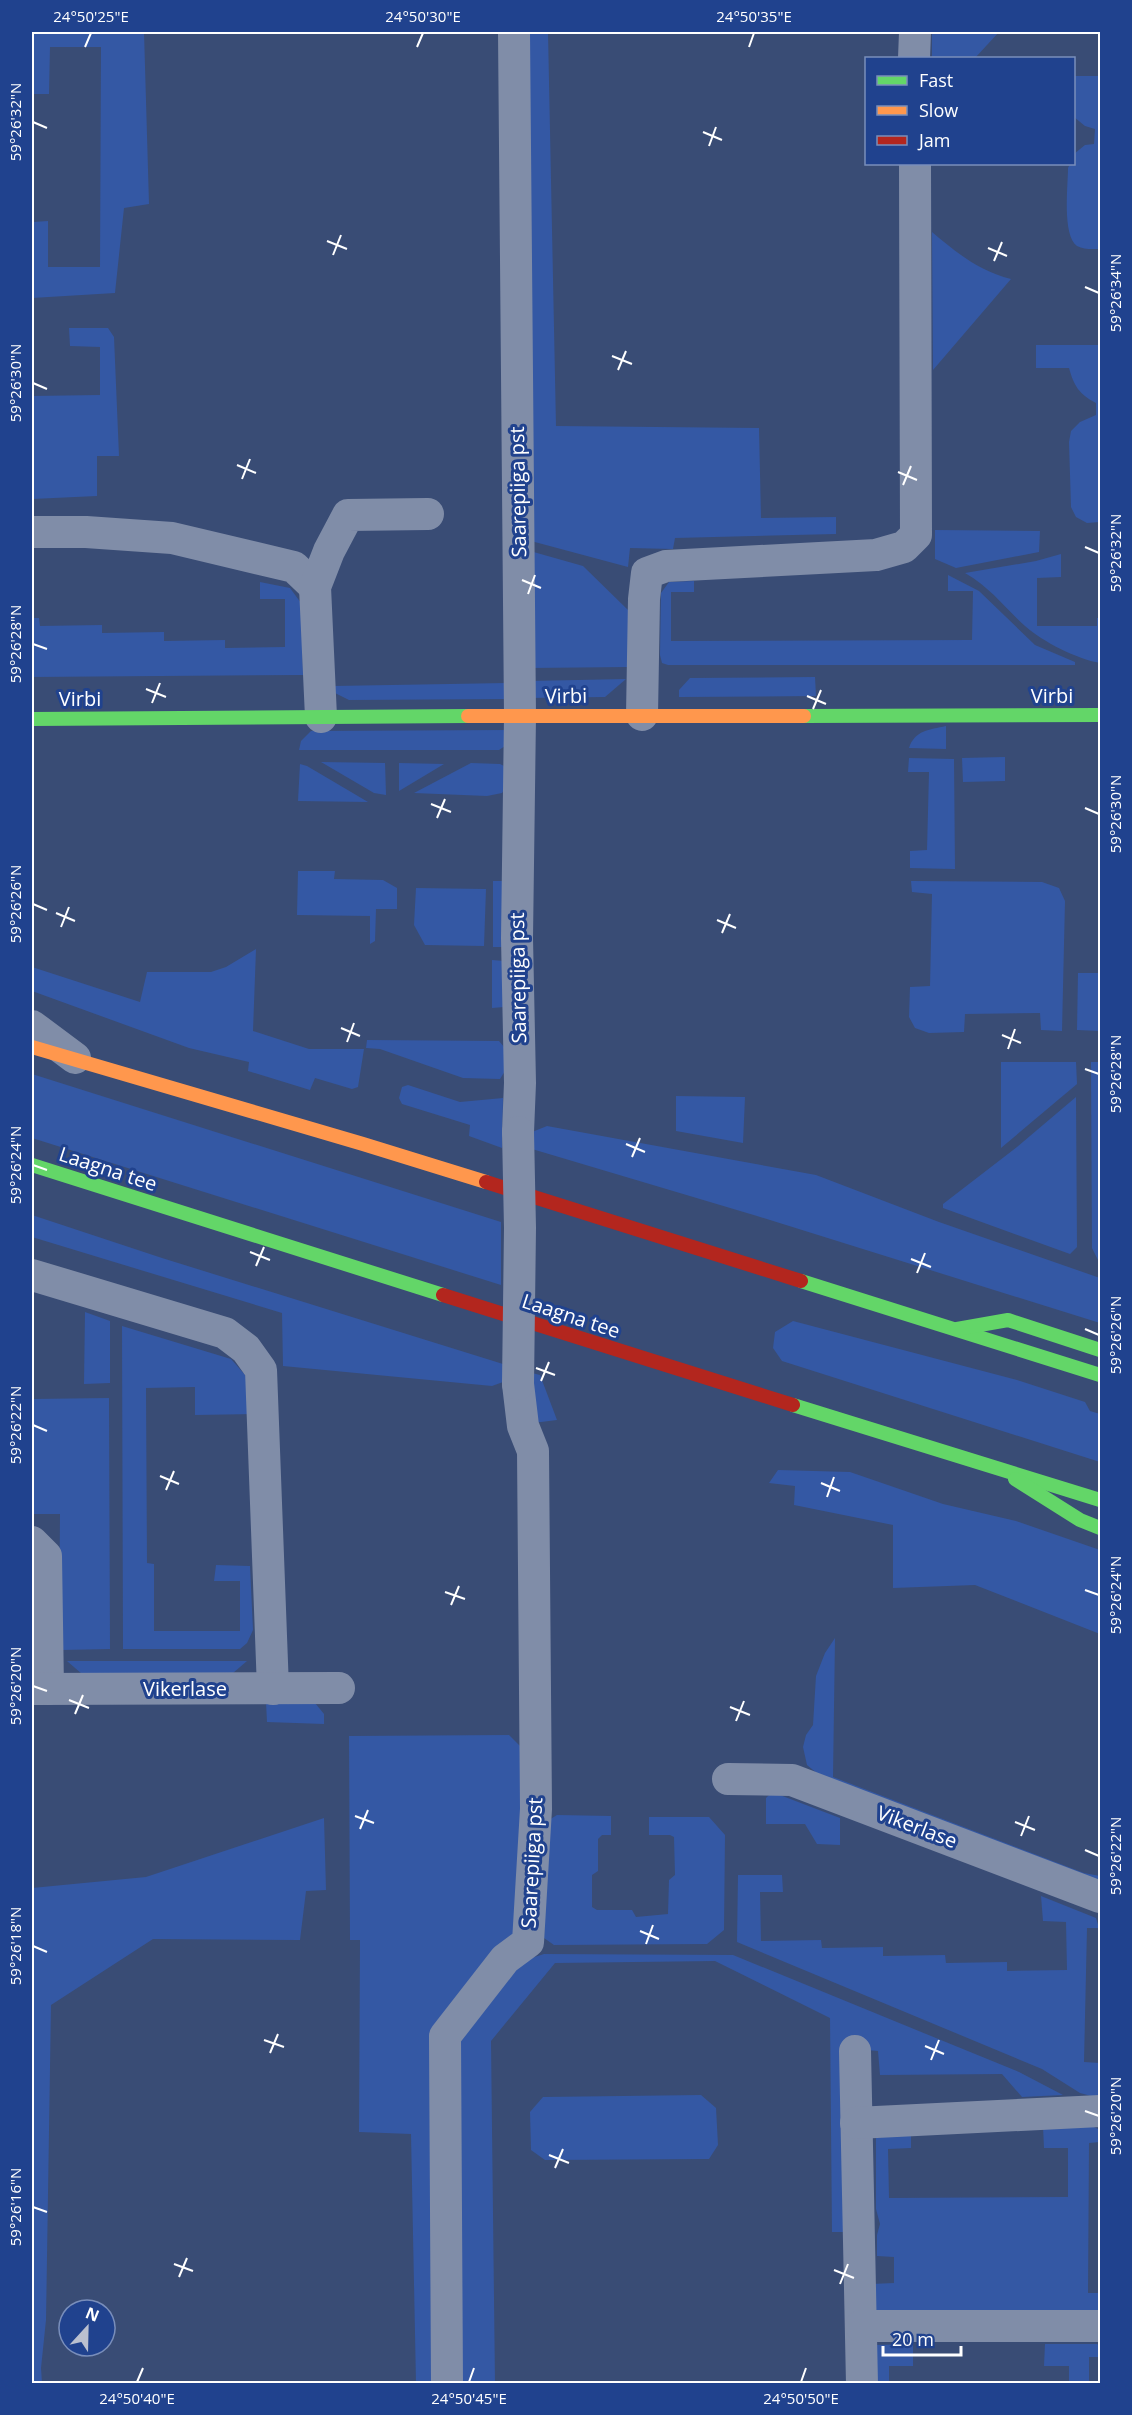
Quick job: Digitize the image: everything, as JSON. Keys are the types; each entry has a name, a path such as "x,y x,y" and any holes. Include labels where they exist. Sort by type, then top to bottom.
{"main road":[{"name":"Virbi","path":"32,719 1101,715"},
{"path":"32,1047 80,1063 363,1144 1101,1375"},
{"name":"Laagna tee","path":"36,1168 1101,1500"},
{"path":"957,1329 1008,1320 1101,1350"},
{"path":"999,1468 1080,1520 1101,1528"}],"street":[{"name":"Saarepiiga pst","path":"447,2384 445,2036 505,1959 528,1942 535,1859 533,1451 523,1426 518,1384 520,1083 517,938 520,716 514,32"},
{"path":"914,57 915,32"},
{"path":"642,715 644,599 647,573 666,566 876,555 904,547 916,535 915,165"},
{"path":"321,717 315,587 329,551 348,515 428,514"},
{"path":"32,532 86,532 172,538 294,567 315,587"},
{"path":"32,1026 80,1063"},
{"path":"32,1275 225,1333 246,1348 261,1370 273,1689"},
{"path":"32,1542 46,1556 40,1689"},
{"name":"Vikerlase","path":"40,1689 339,1688"},
{"name":"Vikerlase","path":"728,1779 792,1780 1101,1897"},
{"path":"855,2051 862,2384"},
{"path":"856,2123 1101,2111"},
{"path":"861,2326 1101,2326"}],"shaded area":[{"path":"32,32 144,32 149,204 124,208 115,293 32,298 33,222 48,221 48,267 100,267 101,47 50,47 49,94 33,94"},
{"path":"523,32 548,32 556,426 759,428 761,518 836,517 836,534 675,538 673,549 630,548 628,567 531,541"},
{"path":"932,32 999,32 976,57 932,57"},
{"path":"1075,76 1100,76 1100,249 1086,249 1077,246 1069,232 1068,168 1070,165 1075,165 1075,153 1085,145 1094,144 1095,129 1085,126 1075,118"},
{"path":"932,232 979,266 1011,279 933,370"},
{"path":"69,328 108,328 114,337 119,456 97,456 97,496 32,499 32,396 100,395 100,347 70,346"},
{"path":"1036,345 1100,345 1100,522 1087,523 1076,517 1071,507 1069,442 1071,431 1080,422 1096,415 1096,403 1078,389 1069,368 1036,368"},
{"path":"935,530 1040,531 1039,552 956,568 935,559"},
{"path":"530,551 583,566 628,610 629,667 529,668"},
{"path":"1061,554 1061,577 1037,578 1037,626 1097,626 1097,618 1100,618 1100,663 1071,654 1041,638 1025,626 983,585 965,573 1036,561"},
{"path":"948,575 979,591 1035,645 1075,662 1075,665 668,665 662,663 660,655 661,593 669,582 694,581 694,592 671,592 671,641 972,640 973,591 948,591"},
{"path":"260,582 290,588 301,603 303,675 32,677 32,618 39,618 40,626 102,625 102,633 164,632 164,641 225,640 225,648 285,647 285,599 260,599"},
{"path":"815,677 816,696 679,697 679,690 690,678"},
{"path":"626,679 605,697 527,698 528,681"},
{"path":"507,683 507,699 349,700 335,693 333,686"},
{"path":"946,726 946,749 909,748 919,734"},
{"path":"507,730 508,744 499,750 299,750 301,741 311,731"},
{"path":"1005,757 1005,781 963,782 962,758"},
{"path":"909,758 954,759 955,869 910,868 910,851 927,850 929,772 908,772"},
{"path":"321,762 385,763 386,795 374,793"},
{"path":"399,763 444,764 399,791"},
{"path":"471,763 500,764 506,767 506,787 502,793 487,796 414,793"},
{"path":"300,764 307,766 368,802 298,801"},
{"path":"298,871 335,871 334,879 383,880 397,888 397,909 376,909 375,941 370,944 370,916 297,915"},
{"path":"493,881 507,881 506,947 493,947"},
{"path":"911,881 1042,882 1059,888 1065,901 1062,1031 1041,1030 1040,1013 965,1014 964,1032 929,1033 915,1028 909,1017 910,987 930,986 932,894 912,892"},
{"path":"416,888 486,889 484,946 425,945 414,925"},
{"path":"256,949 253,1031 309,1049 364,1049 358,1087 352,1089 315,1078 310,1090 248,1071 249,1062 189,1048 32,991 32,967 140,1002 147,972 211,972 226,967"},
{"path":"492,960 504,961 504,1007 492,1008"},
{"path":"1078,973 1100,973 1100,1031 1077,1030"},
{"path":"367,1040 499,1041 504,1047 505,1071 500,1079 463,1078 380,1049 366,1048"},
{"path":"1001,1062 1076,1062 1077,1084 1001,1148"},
{"path":"1091,1062 1100,1062 1100,1264 1092,1248"},
{"path":"32,1074 501,1222 501,1285 32,1138"},
{"path":"408,1085 460,1102 503,1098 502,1148 469,1136 470,1125 402,1104 399,1098 402,1087"},
{"path":"676,1096 745,1097 743,1143 676,1131"},
{"path":"1076,1097 1077,1247 1070,1254 943,1208 943,1204 1017,1147"},
{"path":"547,1126 816,1175 939,1222 1100,1278 1100,1323 757,1216 532,1149 532,1132"},
{"path":"32,1215 503,1364 503,1382 492,1386 283,1366 282,1313 32,1237"},
{"path":"85,1312 110,1321 110,1383 84,1384"},
{"path":"793,1321 1017,1380 1085,1402 1090,1411 1100,1414 1100,1462 782,1361 773,1348 775,1332"},
{"path":"122,1326 231,1359 246,1376 256,1414 195,1415 195,1387 146,1388 147,1563 154,1564 154,1631 240,1631 240,1581 214,1581 216,1565 250,1566 253,1630 247,1643 240,1649 123,1649"},
{"path":"532,1373 540,1375 557,1420 533,1423"},
{"path":"109,1398 110,1649 61,1650 59,1640 60,1514 32,1514 32,1399"},
{"path":"778,1470 850,1472 943,1504 1016,1521 1100,1550 1100,1634 975,1585 893,1588 893,1525 794,1505 795,1486 769,1483"},
{"path":"835,1638 833,1777 1084,1873 1100,1876 1100,1885 824,1779 807,1765 803,1747 806,1735 813,1725 816,1676 825,1653"},
{"path":"67,1661 247,1661 233,1673 82,1674"},
{"path":"266,1702 315,1703 324,1714 324,1724 267,1722"},
{"path":"509,1735 526,1752 518,1933 449,2015 436,2383 416,2383 411,2134 359,2132 360,1940 350,1940 349,1736"},
{"path":"772,1792 840,1818 840,1845 817,1844 805,1824 766,1824 766,1798"},
{"path":"557,1815 611,1816 611,1835 602,1835 598,1839 598,1871 592,1875 592,1907 597,1910 632,1910 636,1917 668,1914 669,1880 675,1875 674,1837 649,1835 649,1817 709,1817 725,1835 724,1930 707,1944 554,1945 544,1938 549,1820"},
{"path":"324,1818 326,1890 306,1891 300,1940 153,1939 51,2005 46,2320 41,2368 42,2383 33,2383 32,1888 146,1877"},
{"path":"738,1875 782,1875 783,1892 760,1892 761,1941 821,1940 822,1948 883,1947 883,1956 945,1955 946,1963 1007,1962 1007,1971 1067,1970 1066,1922 1043,1921 1041,1896 1096,1918 1099,1928 1087,1928 1084,2062 1100,2063 1100,2094 1095,2097 1080,2093 1042,2069 737,1942"},
{"path":"544,1954 733,1955 1019,2072 1063,2095 1022,2097 1002,2074 880,2075 878,2051 844,2048 848,2232 832,2232 830,2018 715,1961 555,1963 491,2041 495,2383 457,2383 452,2053 519,1962"},
{"path":"701,2095 716,2108 718,2145 709,2159 545,2160 531,2150 530,2112 543,2097"},
{"path":"1090,2125 1098,2129 1100,2142 1089,2143 1088,2293 1100,2293 1100,2314 877,2311 872,2303 871,2284 894,2283 894,2257 877,2256 877,2235 880,2224 876,2209 876,2137 911,2128 911,2148 888,2149 889,2198 1068,2197 1068,2148 1044,2148 1043,2126"},
{"path":"913,2344 913,2366 889,2366 889,2383 872,2383 875,2345"},
{"path":"1045,2344 1097,2344 1100,2346 1100,2357 1089,2357 1089,2383 1069,2383 1069,2366 1044,2366"}],"traffic: fast":[{"path":"804,716 1100,715"},
{"path":"32,719 468,716"},
{"path":"32,1165 443,1295"},
{"path":"801,1281 1100,1375"},
{"path":"957,1329 1008,1320 1100,1350"},
{"path":"793,1405 1100,1500"},
{"path":"1015,1479 1080,1520 1100,1528"}],"traffic: slow":[{"path":"468,716 804,716"},
{"path":"32,1047 486,1182"}],"traffic: jam":[{"path":"486,1182 801,1281"},
{"path":"443,1295 793,1405"}]}
